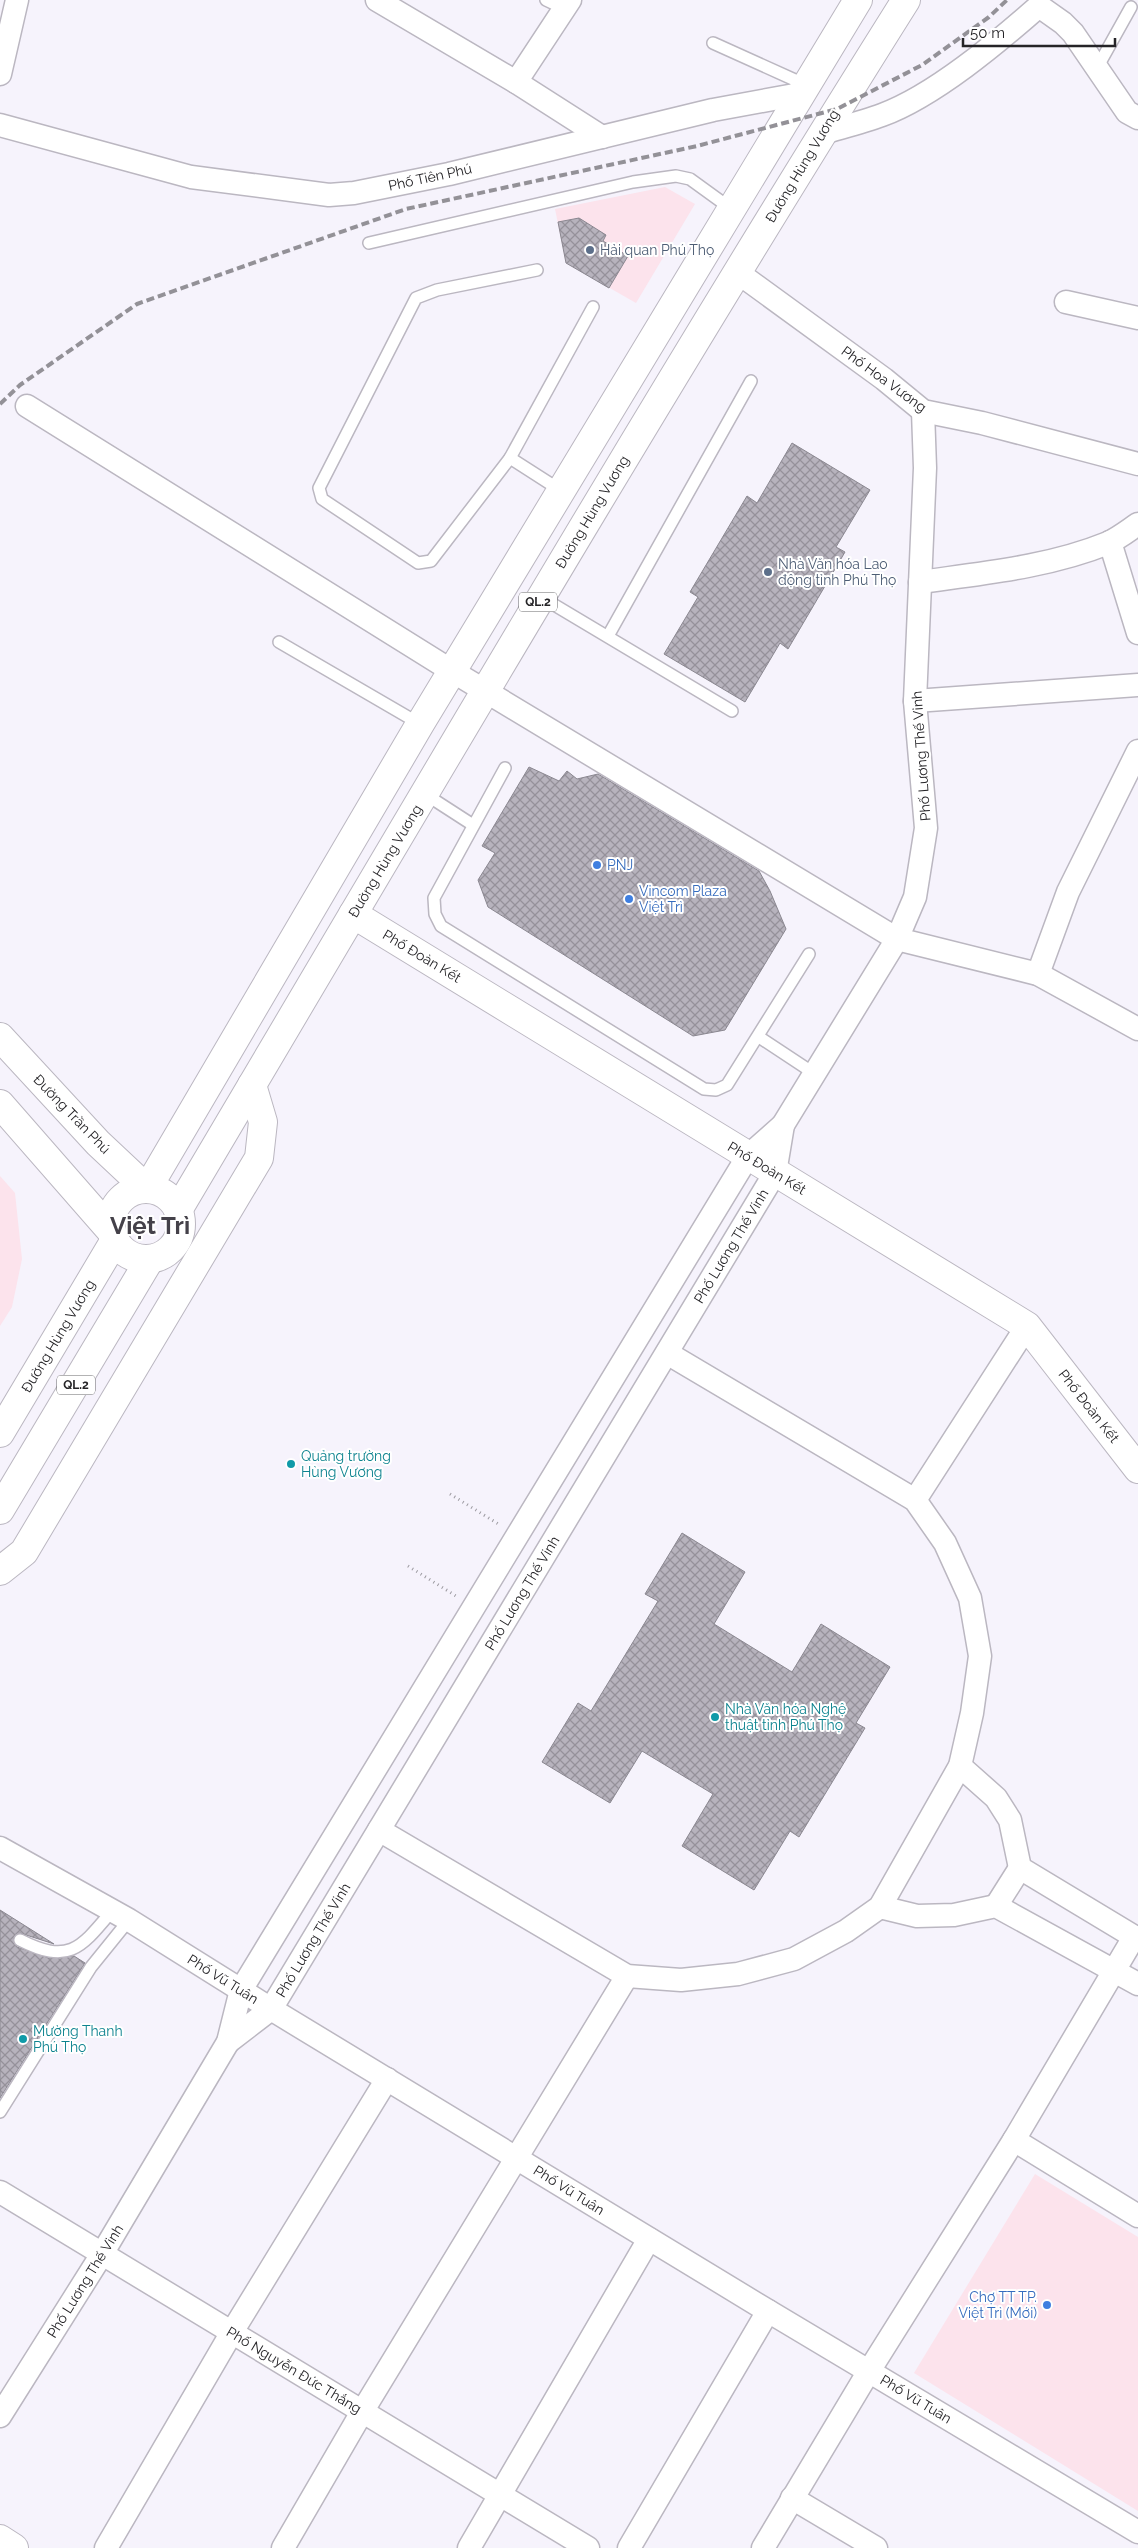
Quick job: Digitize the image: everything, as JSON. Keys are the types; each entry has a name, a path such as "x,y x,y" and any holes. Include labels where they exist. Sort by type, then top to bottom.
{"main road":[{"name":"QL.2","path":"114,1236 112,1218 120,1202 130,1193 147,1189 420,724 730,208 858,0"},
{"name":"Đường Hùng Vương","path":"178,1210 541,597 737,272 906,0"},
{"name":"Phố Đoàn Kết","path":"353,914 1027,1326 1138,1469"},
{"name":"Đường Trần Phú","path":"0,1037 86,1130 147,1189"},
{"path":"0,1571 24,1552 259,1158 263,1122 252,1085"},
{"path":"0,1104 130,1255 150,1259 166,1254 176,1241 181,1226 178,1210 166,1195 147,1189"},
{"name":"Đường Hùng Vương","path":"0,1433 114,1236"},
{"name":"QL.2","path":"0,1510 150,1259"},
{"path":"0,2540 14,2548"}],"street":[{"path":"0,74 5,30 17,0"},
{"path":"377,0 516,82 602,137"},
{"path":"516,82 560,3"},
{"path":"823,133 884,115 928,91 999,41 1039,6 1068,28 1127,112 1138,118"},
{"name":"Phố Tiên Phú","path":"0,125 191,176 329,195 354,193 448,174 803,90"},
{"name":"Phố Hoa Vương","path":"737,272 884,379 923,410 982,423 1138,464"},
{"path":"1066,302 1138,318"},
{"path":"27,406 485,692 897,939 1038,974 1138,1029"},
{"name":"Phố Lương Thế Vinh","path":"0,2416 102,2254 228,2042 241,1990 748,1156 783,1125 897,939 915,897 926,828 915,701 925,468 923,410"},
{"path":"920,582 1000,571 1065,557 1110,542 1138,524"},
{"path":"1110,542 1138,633"},
{"path":"915,701 1138,685"},
{"path":"1038,974 1068,892 1138,751"},
{"name":"Phố Lương Thế Vinh","path":"228,2042 271,2009 776,1173 783,1125"},
{"path":"915,1500 1027,1326"},
{"path":"379,1830 627,1976 681,1980 738,1974 794,1959 846,1931 880,1907 960,1766 980,1656 970,1598 945,1543 915,1500 667,1353"},
{"path":"494,1574 523,1592"},
{"path":"960,1766 996,1798 1010,1820 1020,1868 996,1906"},
{"name":"Phố Vũ Tuân","path":"0,1848 121,1915 271,2009 649,2239 1138,2532"},
{"path":"763,2548 869,2371 1014,2140 1114,1970 1136,1938 1020,1868"},
{"path":"880,1907 916,1916 954,1915 996,1906 1138,1984"},
{"path":"283,2548 362,2412 627,1976"},
{"path":"106,2548 232,2332 387,2079"},
{"path":"1014,2140 1138,2216"},
{"name":"Phố Nguyễn Đức Thắng","path":"0,2192 588,2548"},
{"path":"469,2548 649,2239"},
{"path":"629,2548 768,2311"},
{"path":"792,2498 876,2548"}],"lane":[{"path":"1097,68 1131,7"},
{"path":"713,43 803,90"},
{"path":"369,243 633,182 676,176 690,178 730,208"},
{"path":"537,270 437,290 416,298 319,488 319,494 322,499 418,563 431,561 510,458 593,306"},
{"path":"608,636 750,382"},
{"path":"510,458 560,490"},
{"path":"541,597 732,712"},
{"path":"279,642 420,724"},
{"path":"505,768 434,898 434,914 441,926 704,1089 716,1090 727,1085 809,954"},
{"path":"424,794 473,825"},
{"path":"758,1037 814,1074"},
{"path":"20,1940 44,1950 67,1952 81,1946 121,1915"},
{"path":"0,2112 121,1915"}],"path":[{"path":"450,1494 517,1536"},
{"path":"408,1566 474,1607"}],"shaded area":[{"path":"665,187 695,204 636,303 566,263 555,209"},
{"path":"0,1176 15,1193 22,1259 12,1307 0,1326"},
{"name":"Chợ TT TP. Việt Trì (Mới)","path":"1035,2174 1138,2237 1138,2511 914,2373"}],"building":[{"name":"Hải quan Phú Thọ","path":"579,218 606,235 603,241 628,256 609,288 566,263 558,222"},
{"name":"Nhà Văn hóa Lao động tỉnh Phú Thọ","path":"792,443 870,490 836,547 845,552 788,649 780,643 745,702 664,654 698,597 690,592 747,496 757,503"},
{"name":"Vincom Plaza Việt Trì","path":"529,767 559,781 567,771 577,779 598,774 759,871 770,891 786,929 725,1030 693,1036 488,907 478,880 495,853 482,846"},
{"name":"Nhà Văn hóa Nghệ thuật tỉnh Phú Thọ","path":"682,1533 745,1572 714,1624 792,1672 821,1624 890,1667 856,1723 865,1728 799,1837 790,1831 754,1890 682,1846 713,1794 642,1751 610,1803 542,1762 578,1703 591,1711 658,1601 645,1594"},
{"name":"Mường Thanh Phú Thọ","path":"0,1910 54,1944 20,1933 13,1937 17,1947 49,1958 74,1956 85,1963 0,2098"}],"railway":[{"path":"0,404 20,385 137,304 406,209 697,146 837,109 922,65 989,17 1007,0"}],"place":[{"name":"Hải quan Phú Thọ","path":"590,250"},
{"name":"Nhà Văn hóa Lao động tỉnh Phú Thọ","path":"768,572"},
{"name":"PNJ","path":"597,865"},
{"name":"Vincom Plaza Việt Trì","path":"629,899"},
{"name":"Quảng trường Hùng Vương","path":"291,1464"},
{"name":"Nhà Văn hóa Nghệ thuật tỉnh Phú Thọ","path":"715,1717"},
{"name":"Mường Thanh Phú Thọ","path":"23,2039"},
{"name":"Chợ TT TP. Việt Trì (Mới)","path":"1047,2305"}],"district":[{"name":"Việt Trì","path":"150,1225"}]}
